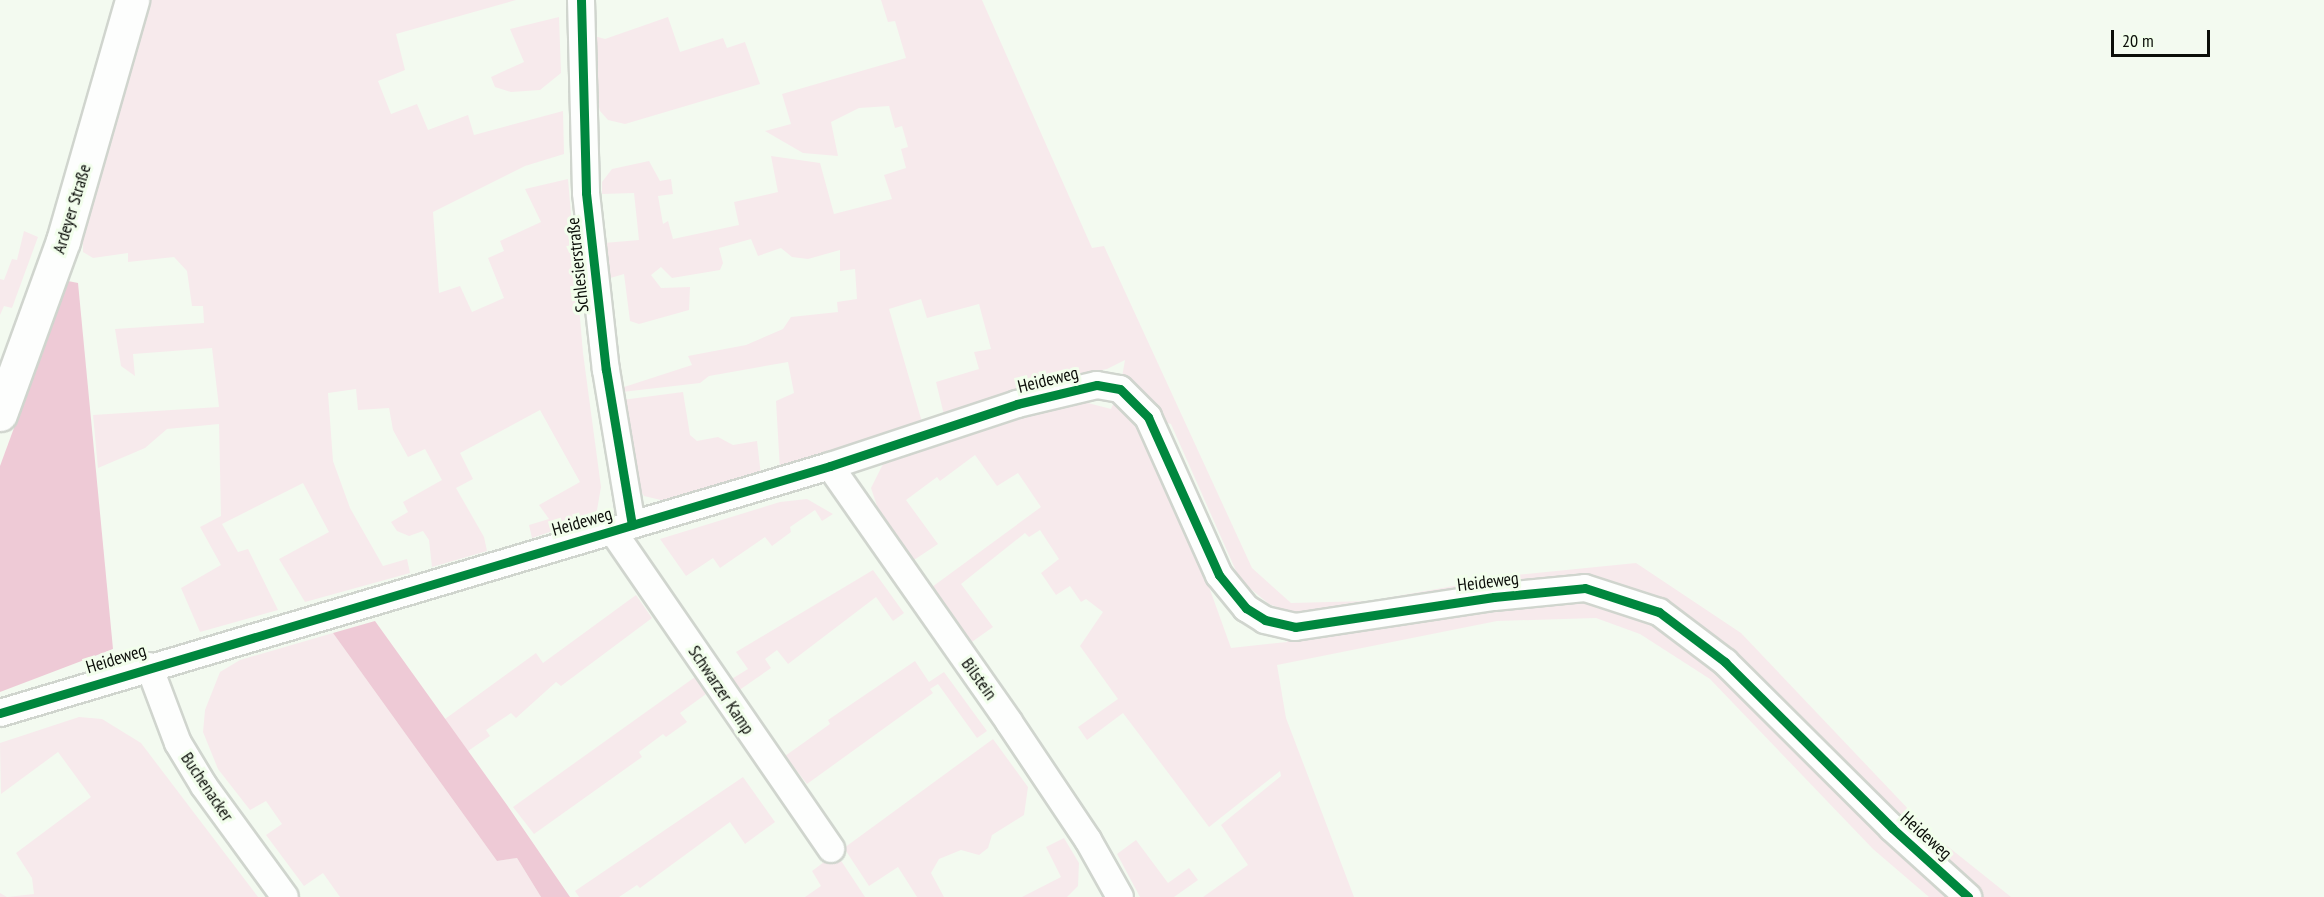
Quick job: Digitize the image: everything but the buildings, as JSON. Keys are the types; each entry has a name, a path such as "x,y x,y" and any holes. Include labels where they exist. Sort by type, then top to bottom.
{"main road":[{"name":"Ardeyer Straße","path":"0,414 63,241 132,0"}],"street":[{"name":"Schlesierstraße","path":"581,0 586,193 622,527"},
{"name":"Heideweg","path":"0,712 830,466 1017,404 1097,385 1120,390 1148,417 1219,575 1246,608 1265,620 1295,627 1494,597 1586,588 1659,612 1725,662 1892,828 1968,897"},
{"name":"Bilstein","path":"830,466 1016,731 1089,840 1114,895"},
{"name":"Schwarzer Kamp","path":"622,527 831,849"},
{"name":"Buchenacker","path":"149,666 178,743 204,786 285,897"}],"shaded area":[{"path":"148,0 516,0 396,34 405,70 378,81 391,114 417,104 428,130 468,115 474,135 563,111 564,154 525,166 433,212 439,293 460,286 472,312 504,298 488,258 504,251 500,241 541,222 525,189 568,179 583,353 601,487 597,510 591,518 532,538 529,525 549,519 539,505 580,482 540,410 460,453 473,479 456,488 484,537 487,551 432,567 429,540 423,531 409,536 397,531 391,522 408,512 403,502 442,480 425,449 408,457 393,430 389,408 358,410 356,389 328,393 333,461 350,508 383,566 407,559 410,573 305,602 279,559 329,532 303,483 222,524 238,552 248,549 278,610 200,632 181,588 221,565 200,527 221,516 219,424 167,429 145,448 98,468 93,415 219,407 212,348 133,354 135,376 121,366 115,329 204,323 203,306 192,306 187,271 174,257 128,262 128,253 93,258 83,252 83,240"},
{"path":"881,0 982,0 1092,248 1104,246 1252,568 1291,603 1369,601 1516,575 1636,563 1741,633 1931,833 2011,897 1929,897 1873,849 1710,679 1640,634 1596,618 1497,621 1277,665 1286,718 1354,897 1203,897 1248,865 1221,825 1281,776 1280,771 1209,827 1123,713 1087,740 1078,727 1118,699 1080,646 1103,612 1086,599 1081,602 1070,586 1056,595 1041,573 1059,559 1040,530 1029,537 1025,533 961,584 993,627 969,644 932,587 1041,507 1018,473 997,486 975,455 940,481 937,477 906,500 938,544 911,562 877,506 871,488 884,462 906,450 1056,404 1084,402 1111,409 1120,389 1125,360 1107,369 1075,375 944,415 936,382 979,369 974,352 991,349 979,304 927,318 921,299 889,309 922,422 780,470 776,401 794,393 788,362 709,376 700,383 622,392 621,388 692,365 688,356 746,345 783,329 791,317 838,312 837,302 857,299 855,269 840,271 840,250 808,259 792,257 781,248 758,256 751,239 719,248 723,263 720,270 672,278 661,267 651,275 661,288 690,287 689,310 639,324 630,321 624,274 607,279 604,243 639,240 634,193 602,194 602,182 612,169 649,161 660,181 671,179 673,194 658,196 663,224 668,221 673,239 739,225 734,202 778,192 771,156 820,163 834,214 892,199 884,175 906,168 901,149 908,147 902,126 895,128 889,106 859,108 831,122 838,156 803,153 765,131 791,124 782,94 906,58 895,21 888,22","holes":["1148,417 1171,424 1240,580 1269,604 1290,612 1287,642 1231,648"]},
{"path":"559,17 561,73 540,90 511,92 495,87 491,77 524,62 510,29"},
{"path":"668,17 680,52 723,38 727,48 745,42 760,84 625,124 608,120 600,111 595,93 594,36 605,39"},
{"path":"24,231 38,237 12,308 4,306 0,315 0,279 4,280 12,259 17,260"},
{"path":"68,281 78,283 113,649 0,692 0,466"},
{"path":"683,392 690,435 697,441 718,437 733,445 757,441 761,475 665,501 644,496 639,488 622,400"},
{"path":"807,499 833,514 822,521 815,510 790,527 791,532 772,546 765,537 720,568 713,558 686,576 660,539 780,502"},
{"path":"873,570 904,613 893,621 876,597 788,664 777,650 765,659 771,668 738,691 730,680 748,669 736,652"},
{"path":"636,595 652,618 561,686 556,682 516,718 511,713 486,730 490,736 468,751 445,719 536,653 543,663"},
{"path":"375,621 570,897 541,897 517,858 497,861 333,633"},
{"path":"333,633 497,861 517,858 541,897 340,897 323,873 304,886 266,835 282,824 266,801 250,810 218,769 203,732 205,710 220,672 240,660"},
{"path":"915,661 929,682 944,672 987,731 977,738 938,684 930,689 933,693 807,784 785,756 830,724 828,720"},
{"path":"695,677 706,694 680,713 687,722 666,737 663,734 639,752 642,757 534,834 513,807"},
{"path":"79,717 102,719 141,743 258,897 7,897 34,894 32,878 16,853 91,797 58,752 1,794 0,743"},
{"path":"993,739 1028,787 1024,815 992,835 988,848 979,855 961,850 939,859 931,873 944,897 917,897 898,867 869,886 844,848"},
{"path":"743,777 775,822 745,844 730,822 640,888 637,885 619,897 579,897 575,891"},
{"path":"1064,838 1079,863 1078,886 1067,897 1022,897 1061,877 1046,847"},
{"path":"1136,840 1168,883 1189,868 1198,880 1174,897 1140,897 1117,854"},
{"path":"836,853 865,897 805,897 821,886 812,871"}],"cycle path":[{"path":"581,0 586,193 606,370 632,525"},
{"path":"0,713 830,466 1017,404 1097,385 1120,389 1148,417 1219,575 1246,608 1265,620 1295,627 1494,597 1585,588 1659,612 1725,662 1892,828 1968,897"}]}
